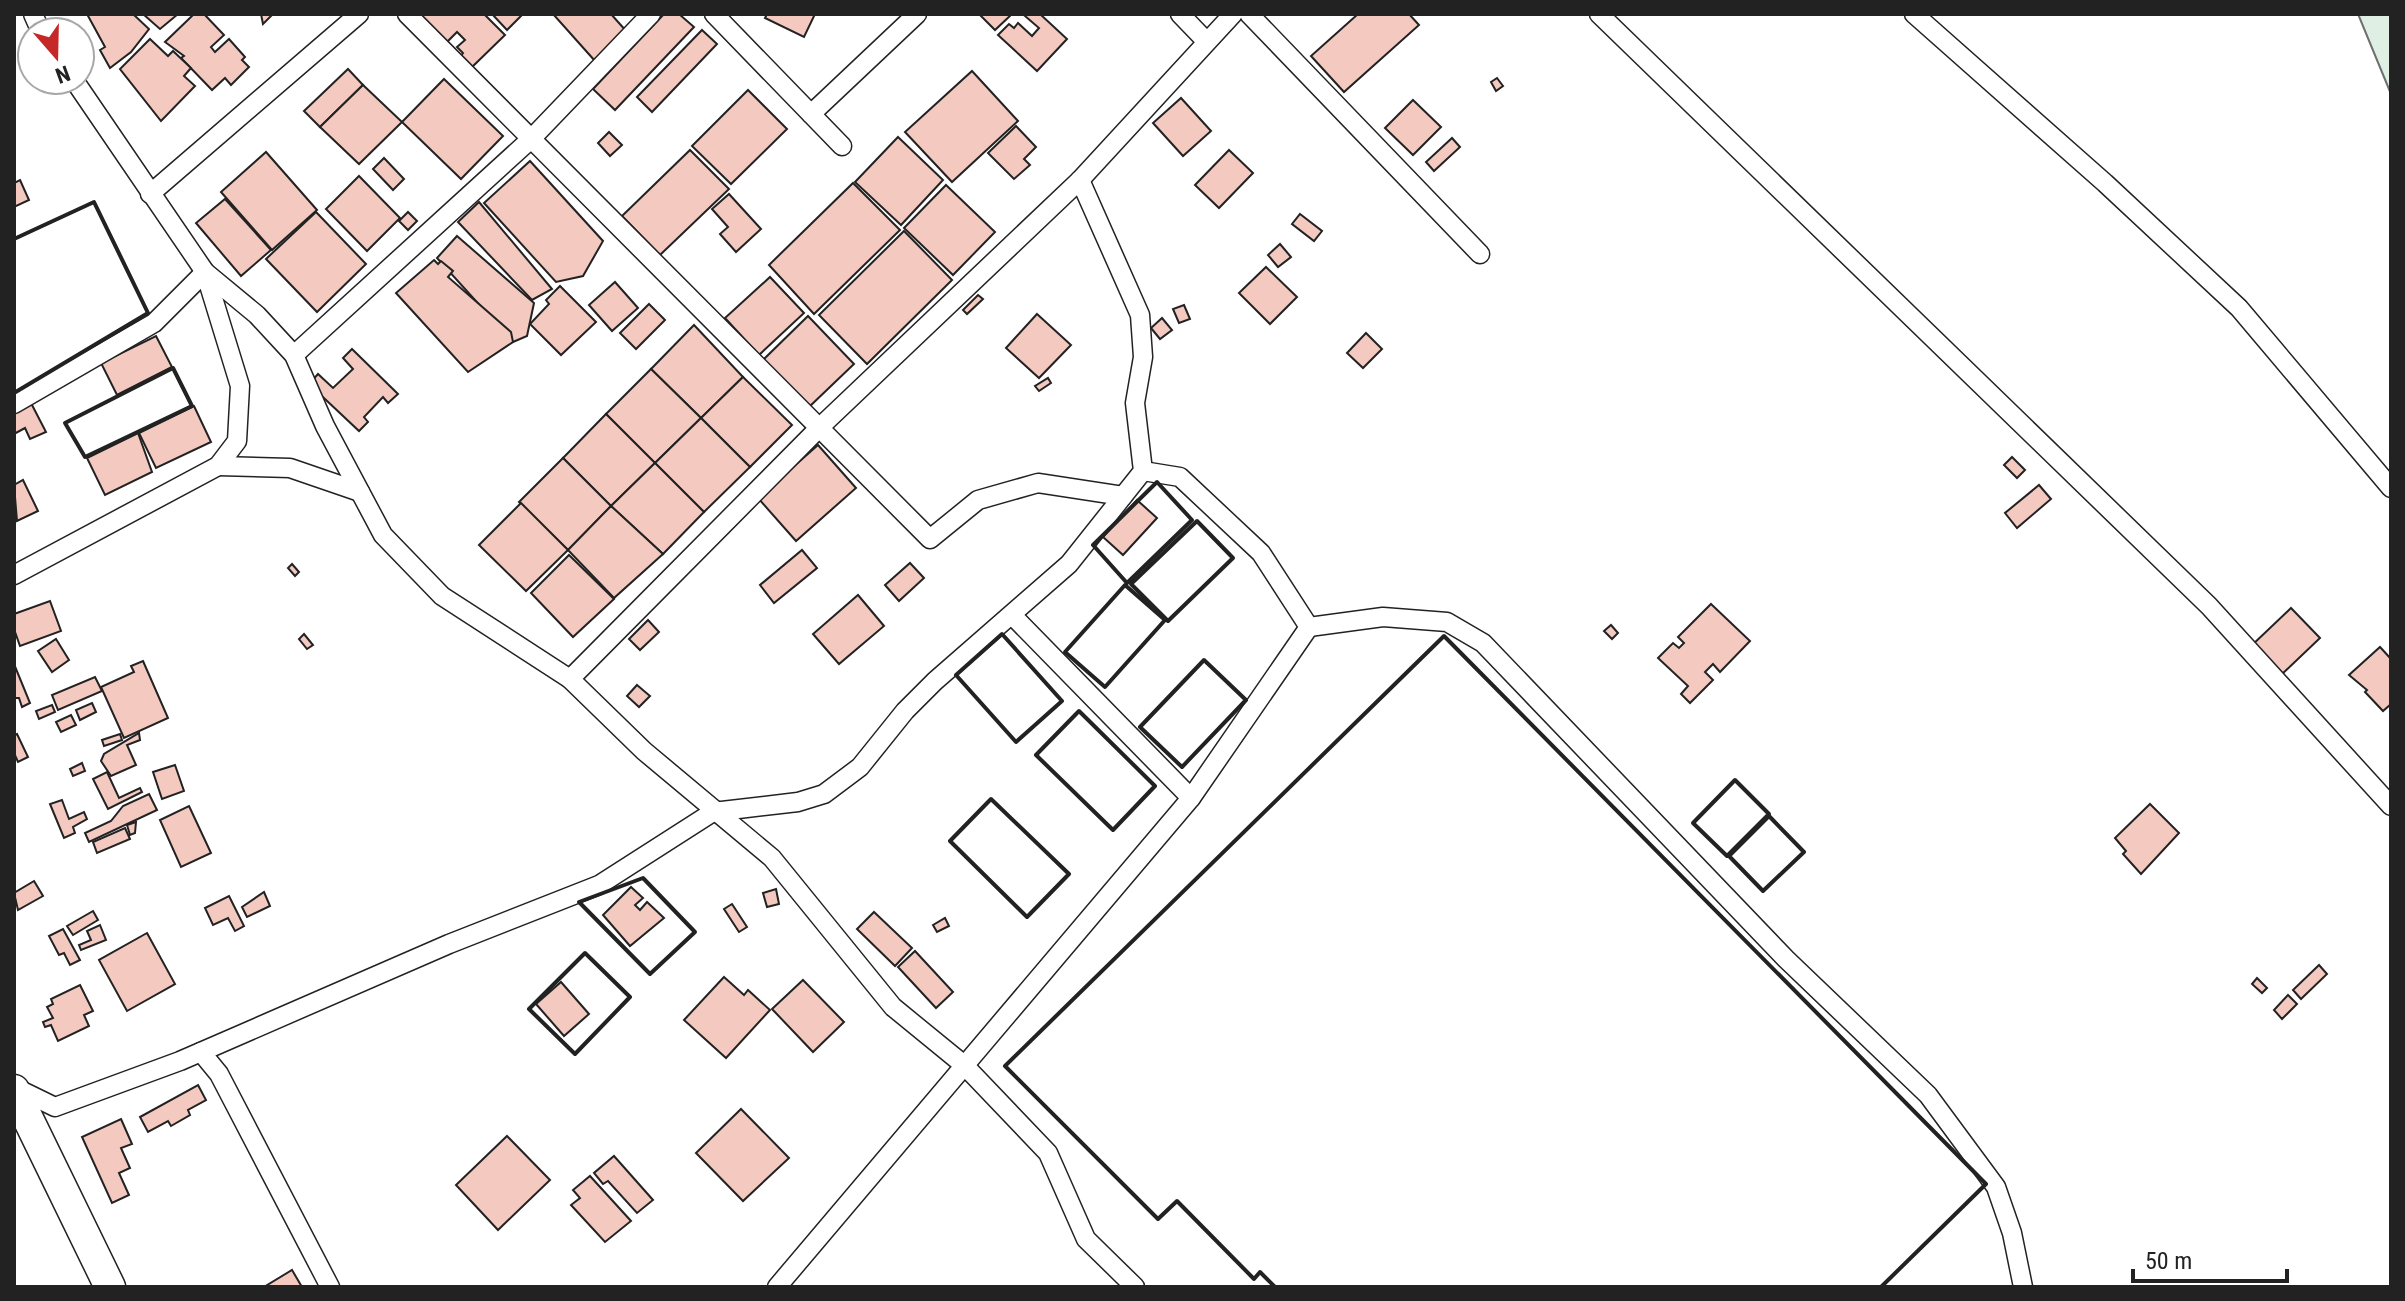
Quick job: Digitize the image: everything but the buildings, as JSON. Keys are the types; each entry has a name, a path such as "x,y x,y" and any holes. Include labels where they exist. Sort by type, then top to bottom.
{"main road":[{"path":"14,1089 110,1287"}],"street":[{"path":"150,194 359,14"},
{"path":"407,14 930,539 978,500 1038,483 1123,496"},
{"path":"294,355 532,138 651,14"},
{"path":"714,14 842,146"},
{"path":"811,114 917,14"},
{"path":"1180,14 1206,41"},
{"path":"570,679 819,428 1080,180 1233,14"},
{"path":"1249,14 1480,254"},
{"path":"1914,14 2105,183 2239,308 2391,488"},
{"path":"1609,18 2209,606 2391,806"},
{"path":"85,96 205,272 257,315 294,355 383,535 442,596 570,679 713,812 772,858 893,1007 964,1065 1048,1153 1086,1239 1135,1287"},
{"path":"14,1089 55,1107 201,1052 449,944 599,885 713,812 798,802 824,794 860,767 935,681 1069,564 1143,471 1135,403 1143,357 1140,315 1080,180"},
{"path":"14,404 154,323 205,272"},
{"path":"14,575 218,466 237,441 240,386 205,272"},
{"path":"218,466 290,468 360,492"},
{"path":"1143,471 1180,477 1261,553 1309,627"},
{"path":"1012,615 1191,798"},
{"path":"777,1287 1191,798 1309,627 1383,617 1447,622 1483,643 1786,959 1928,1095 1996,1187 2012,1233 2023,1287"},
{"path":"201,1052 219,1074 330,1287"}],"green space":[{"path":"2358,14 2391,14 2391,94"}],"wall":[{"path":"14,239 94,202 148,313 14,393"},
{"path":"173,368 192,406 85,457 65,423 173,368"},
{"path":"1157,482 1192,520 1127,583 1093,545 1157,482"},
{"path":"1197,521 1233,558 1168,621 1131,584 1197,521"},
{"path":"1125,585 1165,620 1105,687 1065,652 1125,585"},
{"path":"1002,634 1062,701 1016,742 956,675 1002,634"},
{"path":"1275,1287 1260,1272 1254,1279 1177,1201 1158,1219 1005,1066 1444,636 1986,1184 1881,1287"},
{"path":"1204,660 1246,700 1182,767 1140,727 1204,660"},
{"path":"1079,711 1155,786 1113,830 1036,755 1079,711"},
{"path":"1735,780 1769,814 1727,856 1693,823 1735,780"},
{"path":"991,799 1069,874 1027,917 950,841 991,799"},
{"path":"1769,816 1804,852 1763,891 1729,856 1769,816"},
{"path":"643,878 695,932 650,974 579,902 643,878"},
{"path":"585,953 630,997 575,1054 529,1009 585,953"}]}
